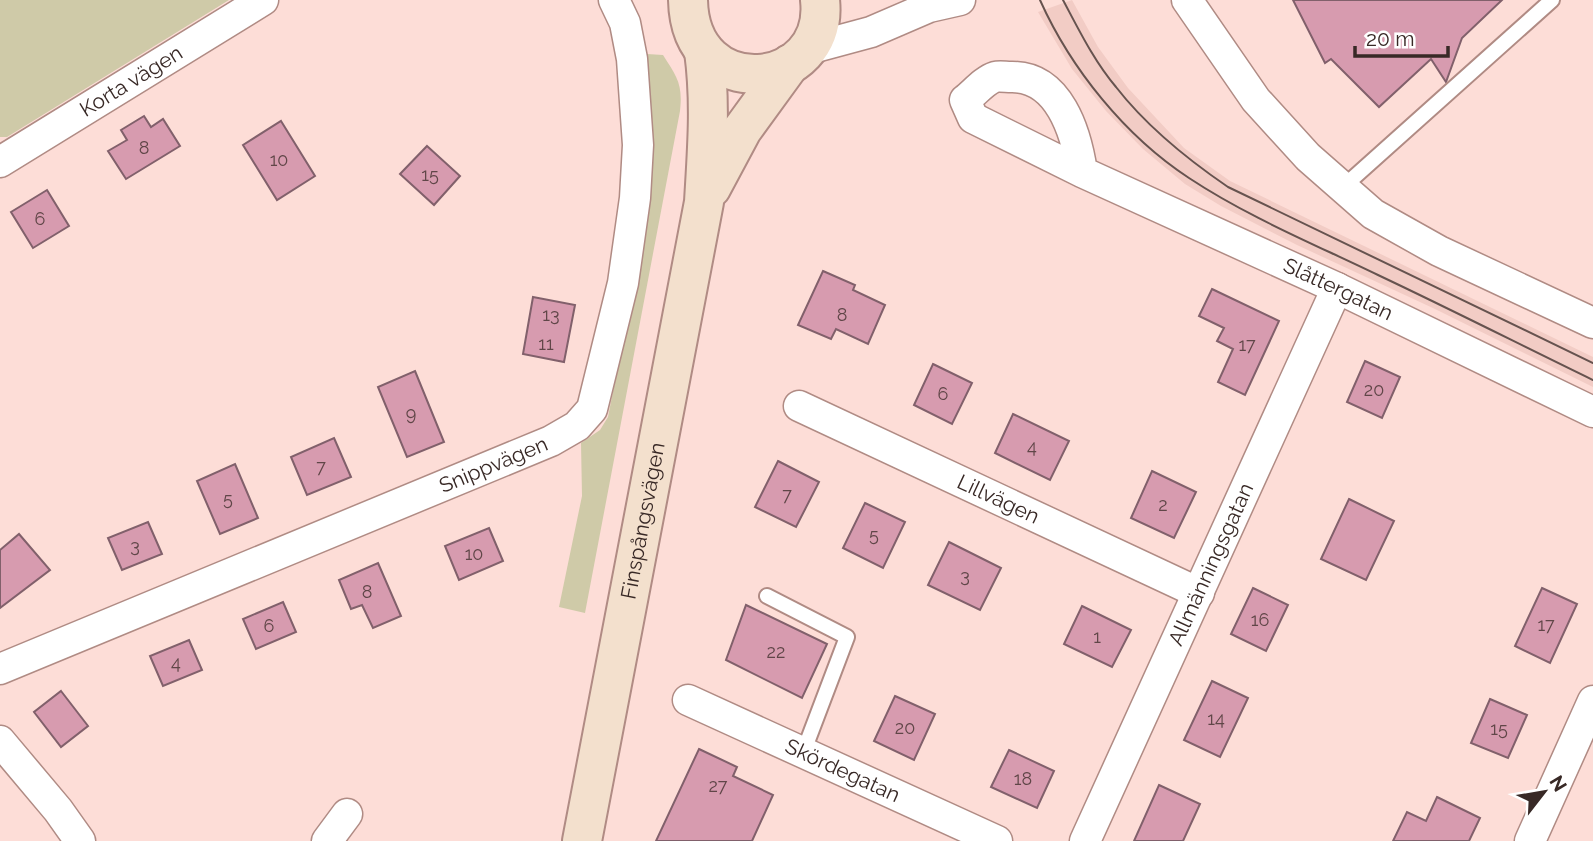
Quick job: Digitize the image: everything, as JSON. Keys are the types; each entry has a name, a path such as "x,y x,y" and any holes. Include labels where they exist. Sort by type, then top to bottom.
{"main road":[{"path":"688,0 688,18 693,36 704,51 723,67 746,74 769,73 799,57"},
{"name":"Finspångsvägen","path":"704,202 742,130 817,31 822,11 821,0"},
{"name":"Finspångsvägen","path":"582,841 704,202 709,92 704,51"}],"street":[{"name":"Korta vägen","path":"0,162 263,0"},
{"name":"Snippvägen","path":"0,670 551,441 577,426 592,409 623,283 635,198 638,145 632,59 625,23 614,0"},
{"path":"896,0 929,7"},
{"path":"799,57 871,32 929,7 960,0"},
{"path":"1187,0 1256,100 1308,157 1373,214 1439,251 1593,323"},
{"name":"Slåttergatan","path":"1082,172 1337,288 1593,412"},
{"name":"Allmänningsgatan","path":"1085,841 1337,288"},
{"name":"Lillvägen","path":"799,406 1199,593"},
{"name":"Skördegatan","path":"688,700 997,841"},
{"path":"1530,841 1593,701"},
{"path":"0,741 58,810 80,841"},
{"path":"327,841 347,814"}],"lane":[{"path":"1342,188 1552,0"},
{"path":"767,596 847,637 803,753"}],"shaded area":[{"path":"0,0 229,0 7,137 0,137"},
{"path":"1072,0 1098,47 1128,88 1184,148 1230,181 1593,357 1593,387 1297,245 1221,206 1185,184 1143,149 1106,111 1072,69 1038,12"},
{"path":"647,54 663,55 678,81 681,102 585,613 559,607 582,496 581,443 600,430 608,417 651,199"}],"building":[{"path":"1293,0 1502,0 1462,38 1446,82 1431,59 1379,107 1331,59 1325,63"},
{"path":"144,116 151,127 163,119 180,146 126,179 108,151 127,140 121,130"},
{"path":"281,121 315,176 277,200 243,145"},
{"path":"427,146 460,176 434,205 400,174"},
{"path":"47,190 69,226 33,248 11,212"},
{"path":"823,271 855,285 853,290 885,305 868,344 836,329 831,339 798,325"},
{"path":"1212,289 1279,321 1245,395 1218,382 1233,349 1217,341 1224,328 1199,316"},
{"path":"533,297 575,305 564,362 523,354"},
{"path":"1365,361 1400,377 1382,418 1347,402"},
{"path":"933,364 972,383 952,424 914,405"},
{"path":"415,371 444,442 407,457 378,387"},
{"path":"1013,414 1069,441 1050,480 995,453"},
{"path":"334,438 351,477 307,495 291,457"},
{"path":"778,461 819,482 796,527 755,507"},
{"path":"235,464 258,518 220,534 197,481"},
{"path":"1152,471 1196,492 1174,538 1131,518"},
{"path":"1349,499 1394,521 1366,580 1321,559"},
{"path":"865,503 905,522 883,568 843,548"},
{"path":"148,522 162,554 122,570 108,538"},
{"path":"489,528 503,561 459,580 445,546"},
{"path":"19,534 50,570 0,608 0,550"},
{"path":"949,542 1001,568 980,610 928,585"},
{"path":"378,563 401,616 373,628 362,605 351,609 339,580"},
{"path":"1253,588 1288,605 1266,651 1231,634"},
{"path":"1542,588 1577,604 1550,663 1515,646"},
{"path":"283,602 296,632 256,649 243,619"},
{"path":"746,605 827,644 802,698 726,660"},
{"path":"1082,606 1131,630 1112,667 1064,644"},
{"path":"189,640 202,670 163,686 150,656"},
{"path":"1212,681 1248,698 1220,757 1184,740"},
{"path":"61,691 88,726 61,747 34,712"},
{"path":"895,696 935,714 914,760 874,741"},
{"path":"1490,699 1527,715 1508,758 1471,743"},
{"path":"699,749 737,767 733,776 773,795 752,841 656,841"},
{"path":"1009,750 1054,771 1037,808 991,787"},
{"path":"1159,785 1200,804 1183,841 1134,841"},
{"path":"1437,797 1480,818 1469,841 1393,841 1407,812 1426,821"}],"tram line":[{"path":"1040,0 1067,51 1102,99 1143,142 1189,178 1258,218 1593,380"},
{"path":"1063,0 1094,56 1128,102 1168,142 1228,187 1593,363"}]}
